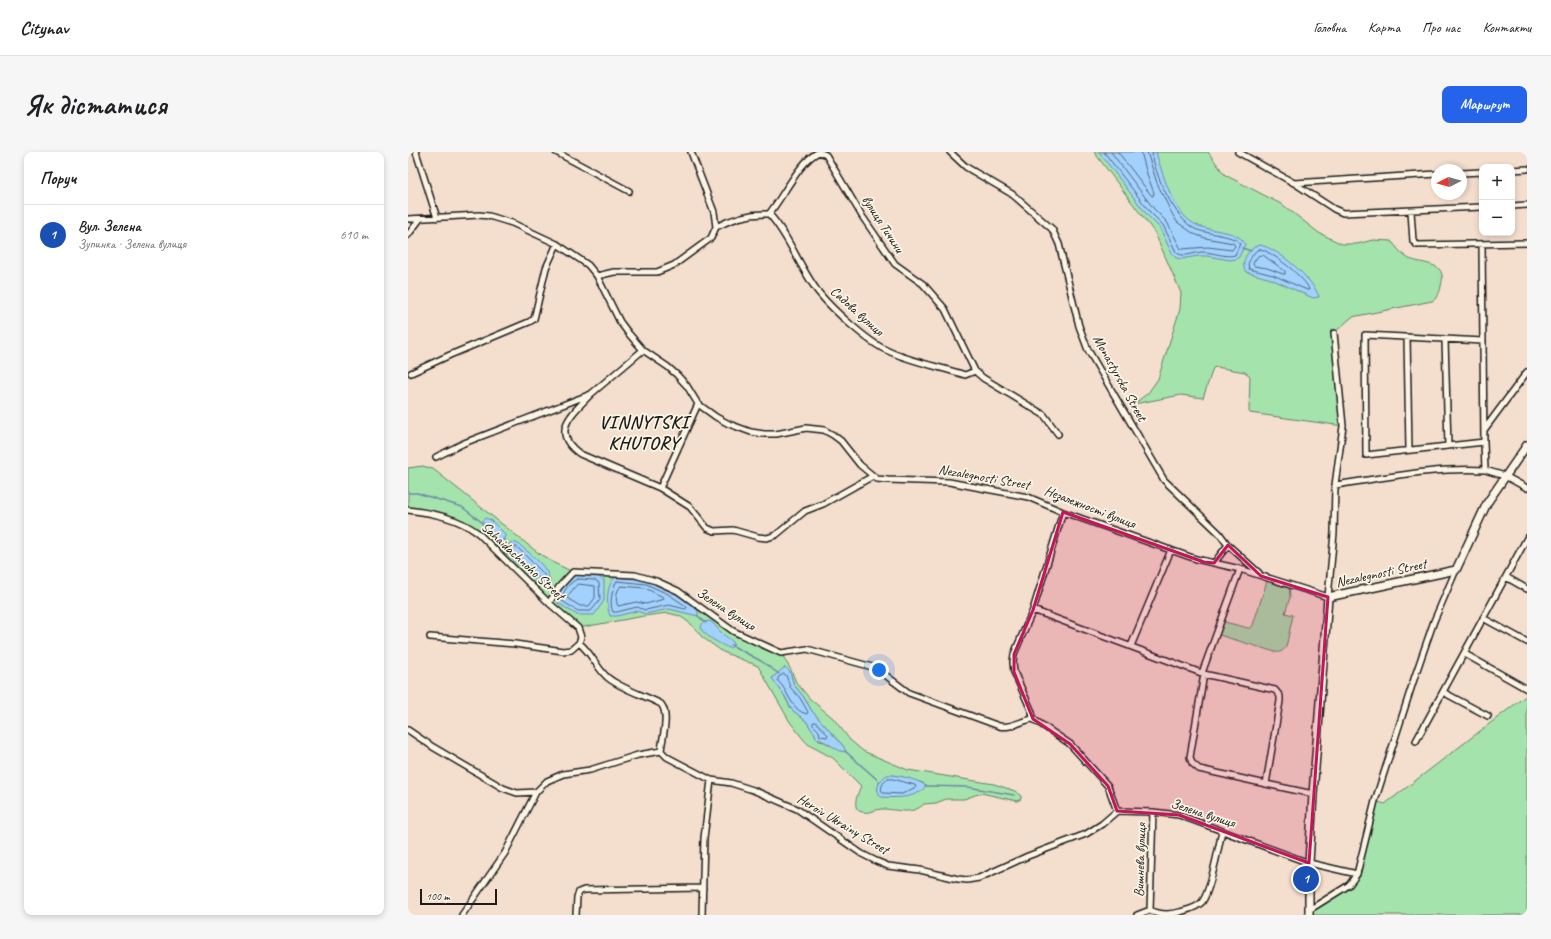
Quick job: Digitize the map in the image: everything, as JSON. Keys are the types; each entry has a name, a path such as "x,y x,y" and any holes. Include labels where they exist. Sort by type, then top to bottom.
{"street":[{"path":"416,152 437,218"},
{"path":"556,152 629,191"},
{"path":"597,276 614,272 656,272 674,265 711,238 716,227 714,212 691,152"},
{"name":"вулиця Тичини","path":"769,214 778,203 795,175 812,155 819,152 826,155 862,216 895,264 923,284 945,309 975,371"},
{"name":"Monastyrska Street","path":"950,152 966,167 1012,194 1052,229 1060,250 1079,326 1092,358 1164,480 1261,576"},
{"path":"1238,152 1294,183 1334,209 1343,213 1479,207"},
{"path":"1515,170 1527,169"},
{"path":"1467,173 1479,172"},
{"path":"1294,183 1431,174"},
{"path":"1515,206 1527,205"},
{"path":"1411,211 1413,241 1417,245 1527,243"},
{"path":"716,227 732,219 748,215 769,214"},
{"name":"Садова вулиця","path":"769,214 778,224 795,255 819,293 835,311 873,342 892,352 965,375 975,371"},
{"name":"Незалежності вулиця","path":"408,219 479,215 489,216 512,223 557,244 583,261 597,276 620,322 643,350 677,375 698,404 723,421 756,434 776,434 806,428 824,430 834,435 841,441 860,465 873,476 881,480 955,483 1028,497 1062,512 1196,560 1240,569 1328,597 1456,570"},
{"path":"408,235 420,219"},
{"path":"411,373 534,319 546,268 557,244"},
{"path":"1482,244 1485,470"},
{"path":"1309,913 1309,862 1313,794 1334,533 1335,485 1343,426 1334,333"},
{"path":"1483,341 1365,335 1366,455 1484,442"},
{"path":"1407,337 1409,450"},
{"path":"1445,339 1448,446"},
{"path":"643,350 591,394 569,417 566,425 565,437 570,447 580,454 660,488 690,506 707,528 714,531 733,530 767,538 776,535 805,511 823,504 873,476"},
{"path":"975,371 1044,415 1058,434"},
{"path":"1484,430 1527,372"},
{"path":"436,458 464,443 591,394"},
{"path":"660,488 698,404"},
{"path":"1309,913 1349,885 1357,874 1374,801 1434,621 1484,507 1527,445"},
{"path":"1335,485 1409,474 1468,469 1485,470 1505,476 1527,488"},
{"name":"Sahaidachnoho Street","path":"408,510 438,515 472,529 501,555 549,603 578,628 581,637 579,643 603,673 610,679 653,700 664,708 665,715 660,751"},
{"path":"1062,512 1033,610 1014,654 1014,672 1032,712 1033,719 1070,744 1108,786 1117,811"},
{"path":"1416,741 1527,539"},
{"path":"1214,563 1228,545"},
{"path":"1131,646 1170,550"},
{"path":"1240,569 1203,673 1190,757 1192,763 1199,769 1313,794"},
{"name":"Зелена вулиця","path":"549,603 559,587 573,572 620,574 648,578 678,591 733,631 781,653 807,649 876,668 909,693 999,726 1010,726 1033,719"},
{"path":"1506,577 1527,589"},
{"path":"1033,610 1203,673 1271,689 1278,693 1280,701 1266,784"},
{"path":"1484,618 1527,642"},
{"path":"430,637 514,644 563,651 571,650 579,643"},
{"path":"1465,654 1527,689"},
{"path":"1443,692 1488,716"},
{"path":"408,730 433,747 503,788 517,793 536,792"},
{"path":"462,915 502,859 536,792 547,781 557,775 590,770 638,755 660,751"},
{"name":"Heroiv Ukrainy Street","path":"660,751 667,757 711,780 731,783 753,790 797,809 862,854 876,861 888,866 920,870 968,880 979,878 1028,856 1086,834 1102,824 1117,811"},
{"path":"702,915 704,838 711,780"},
{"name":"Зелена вулиця","path":"1117,811 1154,812 1179,815 1309,862 1357,874"},
{"name":"Вишнева вулиця","path":"1150,910 1154,812"},
{"name":"Вишнева вулиця","path":"1137,915 1150,910 1160,914 1175,913 1190,909 1203,902 1208,890 1222,831"},
{"path":"576,915 577,896 579,892 584,890 703,888"}],"highlighted area":[{"path":"1063,512 1204,562 1214,563 1228,545 1261,576 1328,597 1309,863 1179,815 1117,811 1108,786 1070,744 1033,719 1014,672 1014,654 1033,610"}],"green space":[{"path":"1094,152 1208,152 1225,175 1283,205 1319,233 1342,244 1357,244 1373,240 1391,241 1406,257 1437,267 1441,271 1442,277 1439,293 1432,301 1352,317 1334,333 1343,426 1250,413 1250,376 1245,372 1216,367 1213,368 1203,398 1181,395 1134,404 1148,393 1158,379 1180,309 1181,293 1155,233"},
{"path":"423,466 433,469 537,552 554,563 573,572 620,574 664,584 733,631 781,653 796,682 810,699 833,718 850,740 863,751 908,770 994,784 1015,791 1021,796 1021,799 1017,801 981,793 964,799 946,799 936,803 924,804 919,808 909,811 882,809 870,812 859,811 856,800 861,786 833,758 809,745 804,740 790,722 758,666 723,652 702,637 691,624 680,616 668,613 578,628 478,533 460,523 408,510 408,468","holes":["785,668 790,672 794,685 812,711 844,747 828,745 825,742 819,741 807,722 791,709 780,687 772,678","893,775 923,783 923,789 880,796 878,789 879,782"]},
{"path":"1268,578 1289,584 1290,597 1285,613 1293,615 1286,647 1283,651 1275,652 1216,634 1221,621 1251,628"},
{"path":"1527,695 1527,915 1309,915 1309,910 1353,880 1375,801 1385,804"}],"water":[{"path":"1099,152 1156,152 1168,189 1184,215 1190,221 1204,228 1235,235 1241,239 1245,244 1239,257 1230,260 1207,256 1181,259 1176,258 1172,254 1160,228 1147,215"},
{"path":"1260,245 1267,247 1285,258 1310,282 1319,297 1313,298 1271,279 1246,272 1244,268 1244,260 1246,256 1252,249"},
{"path":"485,518 491,520 505,534 502,541 498,541 483,526 481,522"},
{"path":"511,542 520,545 540,562 547,573 550,585 545,586 539,583 508,555 506,550"},
{"path":"578,574 597,576 604,580 604,601 594,615 577,615 558,603 559,594 563,586 566,582"},
{"path":"616,577 647,580 670,590 693,605 698,611 698,616 669,609 645,614 637,611 617,616 610,616 608,595 610,584"},
{"path":"709,621 734,643 732,647 729,648 707,636 701,627"},
{"path":"785,667 790,672 794,685 812,711 844,747 846,752 840,751 816,738 807,722 791,709 786,698 772,678"},
{"path":"887,775 896,775 908,778 926,786 917,793 905,797 881,797 878,791 878,785"}],"waterway":[{"path":"1242,248 1251,251"},
{"path":"408,493 417,493 462,507 483,523"},
{"path":"503,539 508,545"},
{"path":"698,616 706,623"},
{"path":"731,645 761,661 779,674"},
{"path":"845,751 880,782"},
{"path":"925,786 968,787 1014,795"}],"place":[{"name":"Вул. Зелена","path":"1306,879"}],"district":[{"name":"VINNYTSKI KHUTORY","path":"644,432"}]}
